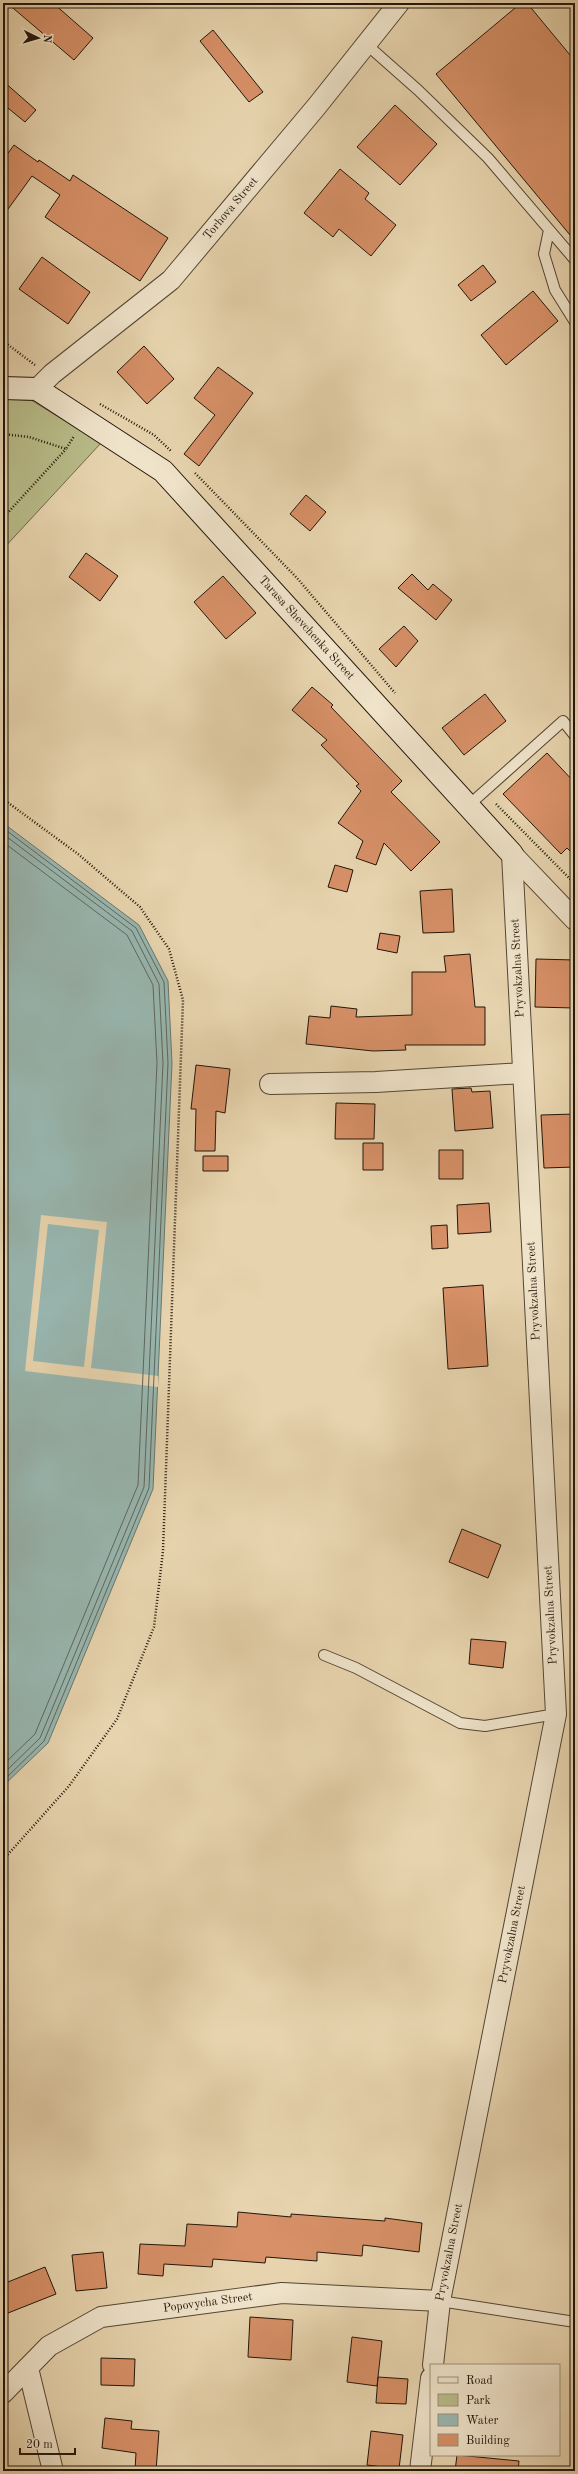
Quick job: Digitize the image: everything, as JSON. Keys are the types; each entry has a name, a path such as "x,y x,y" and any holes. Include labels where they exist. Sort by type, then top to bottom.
{"street":[{"name":"Torhova Street","path":"37,389 52,374 171,280 399,3"},
{"path":"3,388 37,389"},
{"name":"Tarasa Shevchenka Street","path":"37,389 163,471 469,805 512,854 575,920"},
{"name":"Pryvokzalna Street","path":"432,2364 440,2301 556,1714 512,854"},
{"path":"270,1084 376,1082 523,1073"},
{"name":"Popovycha Street","path":"3,2393 49,2346 101,2317 282,2293 440,2301"},
{"path":"28,2368 53,2471"},
{"path":"420,2471 430,2386"}],"lane":[{"path":"366,44 418,90 488,158 575,260"},
{"path":"549,230 544,254 555,290 575,322"},
{"path":"469,805 563,721 575,736"},
{"path":"324,1656 356,1668 460,1723 485,1726 556,1714"},
{"path":"440,2301 575,2322"}],"path":[{"path":"3,518 66,449 84,420"},
{"path":"3,434 29,437 66,449"},
{"path":"3,800 78,854 140,907 169,949 183,1000 163,1551 154,1627 117,1719 69,1786 3,1860"}],"green space":[{"path":"3,399 31,400 101,443 3,549"}],"water":[{"path":"3,823 139,925 168,981 172,1063 153,1489 48,1743 3,1786"}],"pier":[{"path":"41,1215 107,1222 91,1368 158,1376 158,1387 25,1371","holes":["48,1224 99,1230 84,1367 33,1361"]}],"building":[{"path":"7,3 53,3 93,38 74,60"},
{"path":"521,3 527,3 575,61 575,241 436,74"},
{"path":"213,30 263,92 249,102 200,41"},
{"path":"3,81 36,110 25,122 3,104"},
{"path":"395,105 437,144 400,185 357,147"},
{"path":"14,145 38,162 39,160 70,181 73,175 168,238 140,281 45,217 60,195 32,176 3,216 3,160"},
{"path":"340,169 369,193 365,199 396,225 371,256 339,229 333,237 304,213"},
{"path":"42,257 90,292 68,324 19,289"},
{"path":"483,265 496,282 471,301 458,285"},
{"path":"533,291 558,321 506,365 481,335"},
{"path":"144,346 174,379 147,404 117,372"},
{"path":"218,367 253,393 199,466 184,454 215,415 194,398"},
{"path":"306,495 326,512 310,531 290,514"},
{"path":"86,553 118,576 100,601 69,577"},
{"path":"412,574 428,590 433,584 452,600 436,620 398,588"},
{"path":"223,576 256,613 226,639 194,602"},
{"path":"404,626 418,641 396,667 379,649"},
{"path":"312,687 333,705 331,707 402,781 391,792 440,842 411,871 384,843 376,865 356,858 363,841 338,823 361,791 356,786 359,784 321,745 327,740 292,710"},
{"path":"485,694 506,721 464,755 442,728"},
{"path":"547,753 575,783 575,856 567,848 561,854 503,794"},
{"path":"335,865 353,870 347,892 328,887"},
{"path":"452,889 454,932 423,933 420,891"},
{"path":"380,933 400,936 397,953 377,949"},
{"path":"470,954 475,1007 485,1007 485,1045 405,1045 406,1050 373,1051 306,1044 309,1016 330,1018 331,1006 357,1009 356,1017 412,1015 412,972 446,972 444,956"},
{"path":"536,959 575,960 574,1008 535,1007"},
{"path":"196,1065 230,1069 225,1113 216,1111 215,1151 195,1151 196,1109 191,1109"},
{"path":"471,1088 472,1092 490,1091 493,1128 455,1131 452,1089"},
{"path":"336,1103 375,1104 374,1139 335,1139"},
{"path":"575,1114 575,1167 544,1168 541,1115"},
{"path":"363,1143 383,1143 383,1170 363,1170"},
{"path":"439,1150 463,1150 463,1179 439,1179"},
{"path":"203,1156 228,1156 228,1171 203,1171"},
{"path":"489,1203 491,1232 458,1234 457,1205"},
{"path":"447,1225 448,1248 432,1249 431,1226"},
{"path":"483,1285 488,1366 448,1369 443,1288"},
{"path":"462,1529 501,1545 488,1578 449,1562"},
{"path":"471,1639 506,1642 503,1668 469,1664"},
{"path":"238,2212 291,2217 291,2214 385,2221 385,2218 422,2223 419,2252 363,2245 362,2256 317,2252 317,2261 266,2257 265,2263 213,2259 212,2267 164,2264 163,2276 138,2274 140,2244 185,2246 187,2224 237,2227"},
{"path":"103,2252 107,2288 76,2291 72,2255"},
{"path":"45,2267 56,2294 3,2315 3,2284"},
{"path":"250,2317 293,2320 291,2360 248,2357"},
{"path":"352,2337 382,2341 377,2386 347,2382"},
{"path":"101,2358 135,2359 134,2386 101,2385"},
{"path":"378,2377 408,2379 406,2404 376,2403"},
{"path":"105,2418 132,2421 131,2429 159,2431 156,2471 135,2470 136,2453 102,2448"},
{"path":"371,2431 403,2435 399,2469 367,2465"},
{"path":"457,2456 519,2461 518,2471 455,2471"}]}
